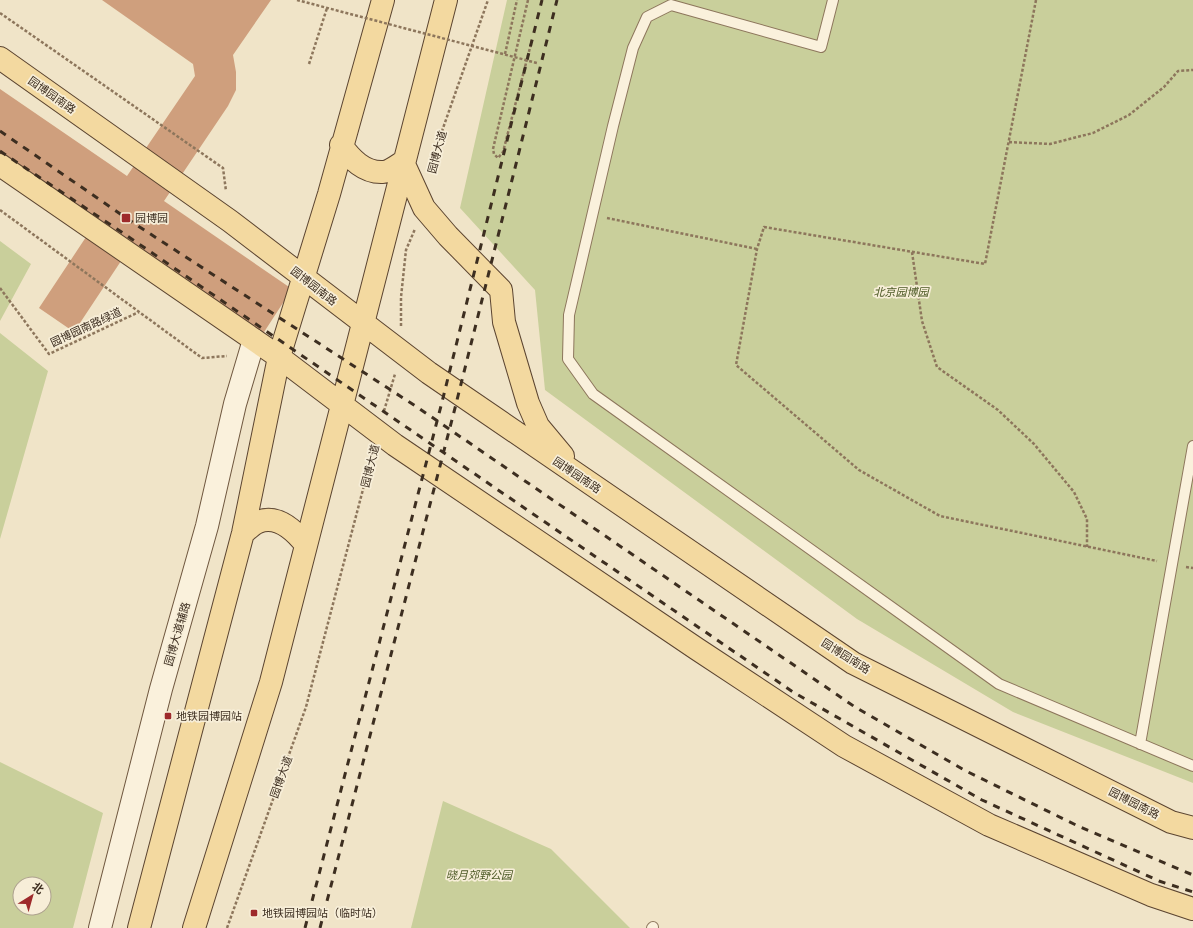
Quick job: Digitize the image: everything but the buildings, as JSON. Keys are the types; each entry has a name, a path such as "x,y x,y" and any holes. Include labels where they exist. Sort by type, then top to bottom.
{"main road":[{"path":"140,928 243,534 279,357 329,194 341,145 383,0"},
{"path":"194,928 271,682 403,162 446,0"},
{"name":"园博园南路","path":"0,58 230,221 302,278 401,352 582,478 853,663 1171,822 1193,828"},
{"path":"341,145 352,160 370,170 384,172 403,162"},
{"path":"403,162 424,208 448,236 501,290 504,322 528,403 535,420 538,426 582,478"},
{"path":"0,165 279,357 395,445 697,649 844,746 989,825 1151,895 1193,910"},
{"path":"243,534 258,522 276,520 294,531 306,545"}],"street":[{"name":"园博大道辅路","path":"100,928 161,689 207,526 235,404 254,340"}],"lane":[{"path":"833,0 821,47 671,5 647,16 633,48 592,215 569,315 568,359 593,394 999,684 1193,766"},
{"path":"1140,744 1193,446"}],"path":[{"path":"297,0 537,63"},
{"name":"园博大道","path":"431,172 435,151 488,0"},
{"path":"504,54 517,0"},
{"path":"528,0 493,148 494,154 498,158 503,152 532,40"},
{"path":"1036,0 985,264 764,227 757,249 736,365 859,470 940,516 1193,568"},
{"path":"309,64 327,8"},
{"path":"0,13 223,168 230,221"},
{"path":"1009,142 1050,144 1093,133 1129,115 1164,87 1178,71 1193,70"},
{"name":"园博大道","path":"228,928 306,707 378,432 401,352 401,297 406,250 424,208"},
{"path":"0,210 202,358 231,356 254,340"},
{"path":"592,215 757,249"},
{"path":"912,252 922,321 937,367 998,410 1034,444 1074,492 1087,519 1087,547"},
{"name":"园博园南路绿道","path":"0,288 49,354 140,312"}],"green space":[{"name":"北京园博园","path":"507,0 1193,0 1193,783 1013,712 857,619 545,390 535,290 460,208"},
{"path":"0,241 31,264 0,321"},
{"path":"0,333 48,371 0,539"},
{"path":"0,762 103,813 73,928 0,928"},
{"name":"晓月郊野公园","path":"443,801 551,849 630,928 411,928"}],"railway":[{"path":"305,928 441,406 542,0"},
{"path":"320,928 454,412 557,0"},
{"path":"0,131 135,224 417,407 855,707 966,771 1080,827 1193,875"},
{"path":"0,151 123,233 793,692 982,800 1159,881 1193,892"}],"place":[{"name":"园博园","path":"126,218"},
{"name":"地铁园博园站","path":"168,716"},
{"name":"地铁园博园站（临时站）","path":"254,913"}]}
